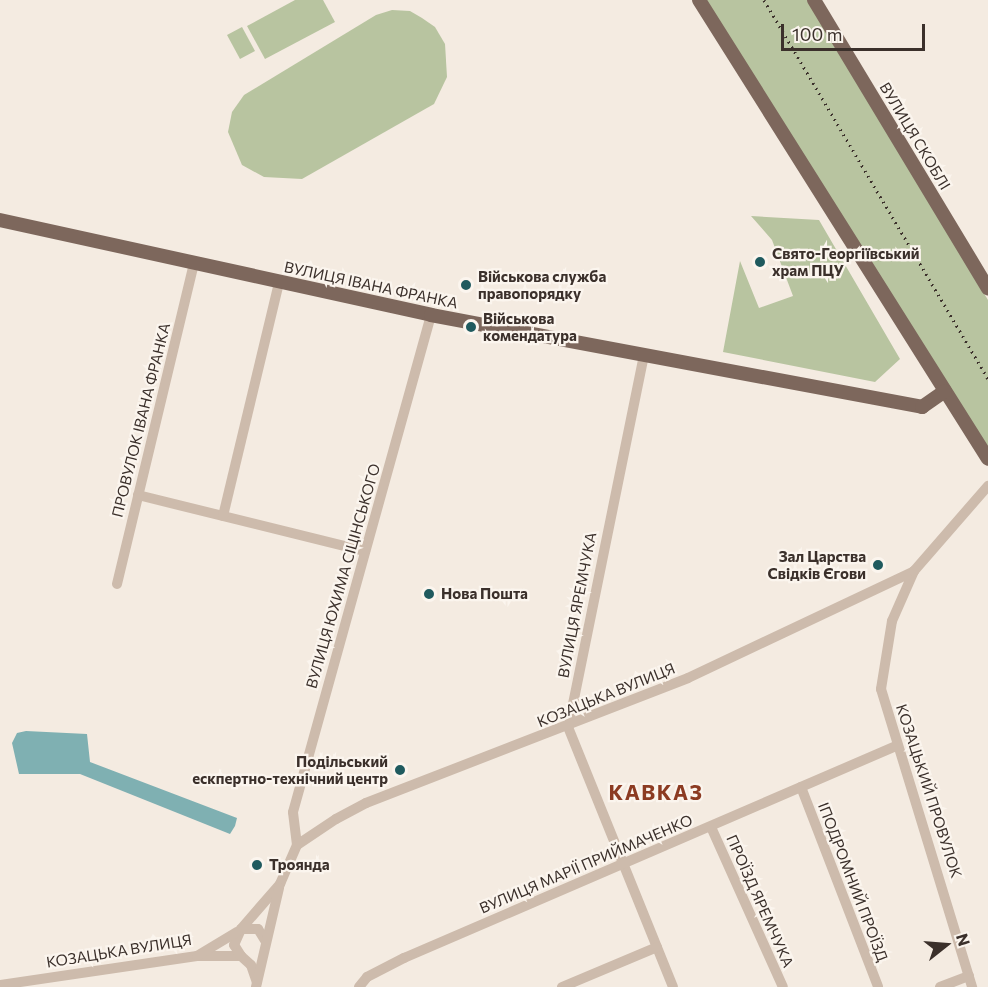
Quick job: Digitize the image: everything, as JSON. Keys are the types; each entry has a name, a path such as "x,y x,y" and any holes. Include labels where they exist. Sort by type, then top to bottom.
{"main road":[{"path":"699,0 988,459"},
{"name":"ВУЛИЦЯ СКОБЛІ","path":"814,0 988,288"},
{"name":"ВУЛИЦЯ ІВАНА ФРАНКА","path":"0,220 431,315 922,407 945,392"}],"street":[{"name":"ПРОВУЛОК ІВАНА ФРАНКА","path":"117,584 194,263"},
{"path":"223,516 279,282"},
{"name":"ВУЛИЦЯ ЮХИМА СІЦІНСЬКОГО","path":"297,845 293,812 431,315"},
{"name":"ВУЛИЦЯ ЯРЕМЧУКА","path":"568,727 644,355"},
{"name":"КОЗАЦЬКА ВУЛИЦЯ","path":"0,985 197,956 239,930 280,884 297,845 366,803 568,727 688,678 914,572 987,490"},
{"path":"138,495 365,551"},
{"name":"КОЗАЦЬКИЙ ПРОВУЛОК","path":"914,572 892,621 883,660 881,689 896,746 937,863 972,987"},
{"path":"568,727 673,987"},
{"name":"ВУЛИЦЯ МАРІЇ ПРИЙМАЧЕНКО","path":"359,987 367,977 404,958 896,746"},
{"name":"ІПОДРОМНИЙ ПРОЇЗД","path":"801,787 878,987"},
{"name":"ПРОЇЗД ЯРЕМЧУКА","path":"711,827 783,987"},
{"path":"257,985 280,884"},
{"path":"257,985 243,957 234,945 239,930 254,927 265,945"},
{"path":"197,956 258,956 265,945"},
{"path":"562,987 657,947"},
{"path":"940,987 969,976"}],"green space":[{"path":"295,0 323,0 335,22 265,59 247,26"},
{"path":"704,0 807,0 988,300 988,452"},
{"path":"392,10 410,11 422,18 435,27 445,44 447,77 434,104 302,179 264,177 242,165 228,132 232,112 244,95 376,15"},
{"path":"242,27 255,51 240,59 227,35"},
{"path":"751,216 819,220 900,359 875,382 723,352 740,261 759,308 793,296 772,240"}],"water":[{"path":"26,731 87,734 90,762 237,818 235,826 230,834 80,774 19,774 12,743 17,733"}],"railway":[{"path":"764,0 988,379"}],"place":[{"name":"Свято-Георгіївський храм ПЦУ","path":"760,262"},
{"name":"Військова служба правопорядку","path":"466,285"},
{"name":"Військова комендатура","path":"471,327"},
{"name":"Зал Царства Свідків Єгови","path":"878,565"},
{"name":"Нова Пошта","path":"429,594"},
{"name":"Подільський ескпертно-технічний центр","path":"400,770"},
{"name":"Троянда","path":"257,865"}],"district":[{"name":"КАВКАЗ","path":"656,792"}]}
